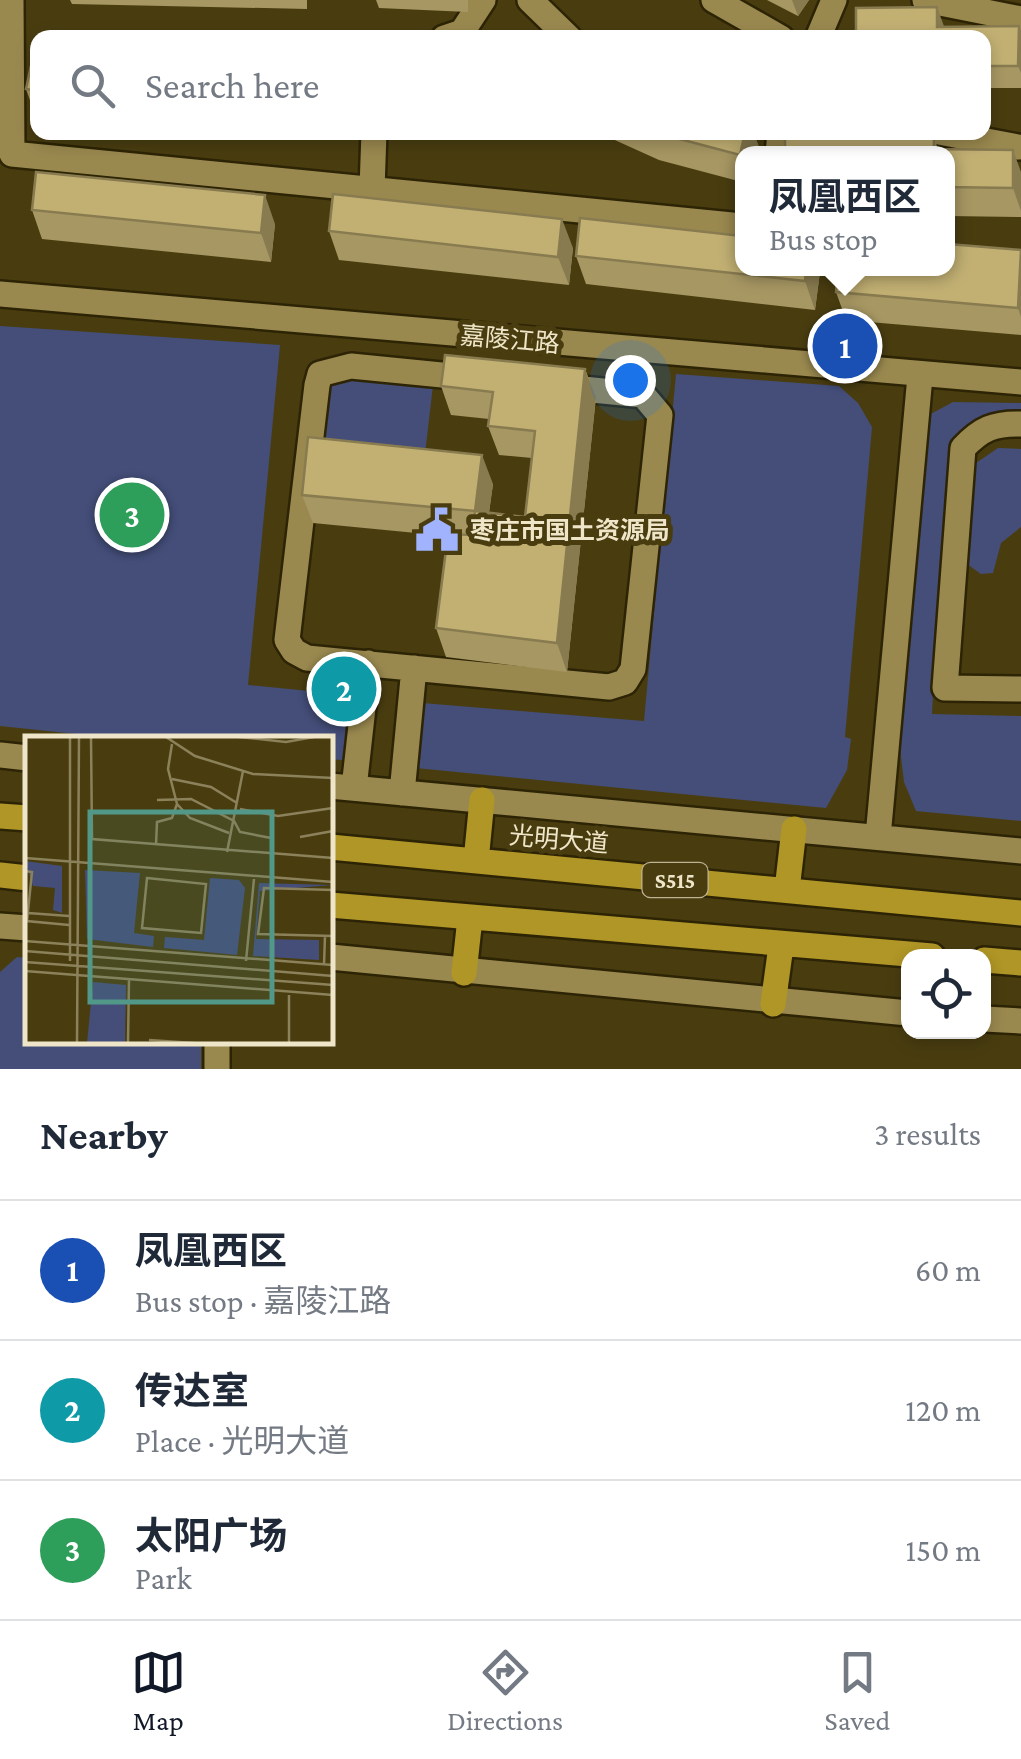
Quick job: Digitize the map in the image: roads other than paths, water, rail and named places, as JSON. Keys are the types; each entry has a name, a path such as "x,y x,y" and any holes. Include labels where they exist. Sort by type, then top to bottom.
{"main road":[{"path":"476,861 482,800"},
{"path":"0,816 25,818"},
{"path":"787,890 794,830"},
{"name":"光明大道","path":"332,847 1021,912"},
{"path":"0,875 25,878"},
{"name":"S515","path":"332,905 901,954"},
{"path":"464,973 470,918"},
{"path":"773,1004 781,946"},
{"path":"991,961 1021,963"}],"street":[{"path":"11,0 12,154 735,225"},
{"path":"463,30 482,0"},
{"path":"530,0 561,30"},
{"path":"714,0 767,30"},
{"path":"821,30 834,0"},
{"path":"925,0 1021,19"},
{"path":"372,189 374,140"},
{"path":"981,140 1018,147"},
{"name":"嘉陵江路","path":"0,294 1021,382"},
{"path":"351,366 644,395 660,415 633,669 625,682 608,687 414,668 307,658 294,651 287,640 320,374 351,366"},
{"path":"878,837 920,376"},
{"path":"1021,424 980,430 964,448 946,688 1021,689"},
{"path":"342,787 368,664"},
{"path":"402,793 414,668"},
{"path":"0,755 25,758"},
{"name":"光明大道","path":"342,787 1021,850"},
{"path":"0,926 25,928"},
{"path":"332,958 773,1004 901,1013"},
{"path":"991,1019 1021,1021"}],"place":[{"name":"凤凰西区","path":"845,346"},
{"name":"太阳广场","path":"132,515"},
{"name":"枣庄市国土资源局","path":"437,530"},
{"name":"传达室","path":"344,689"}]}
